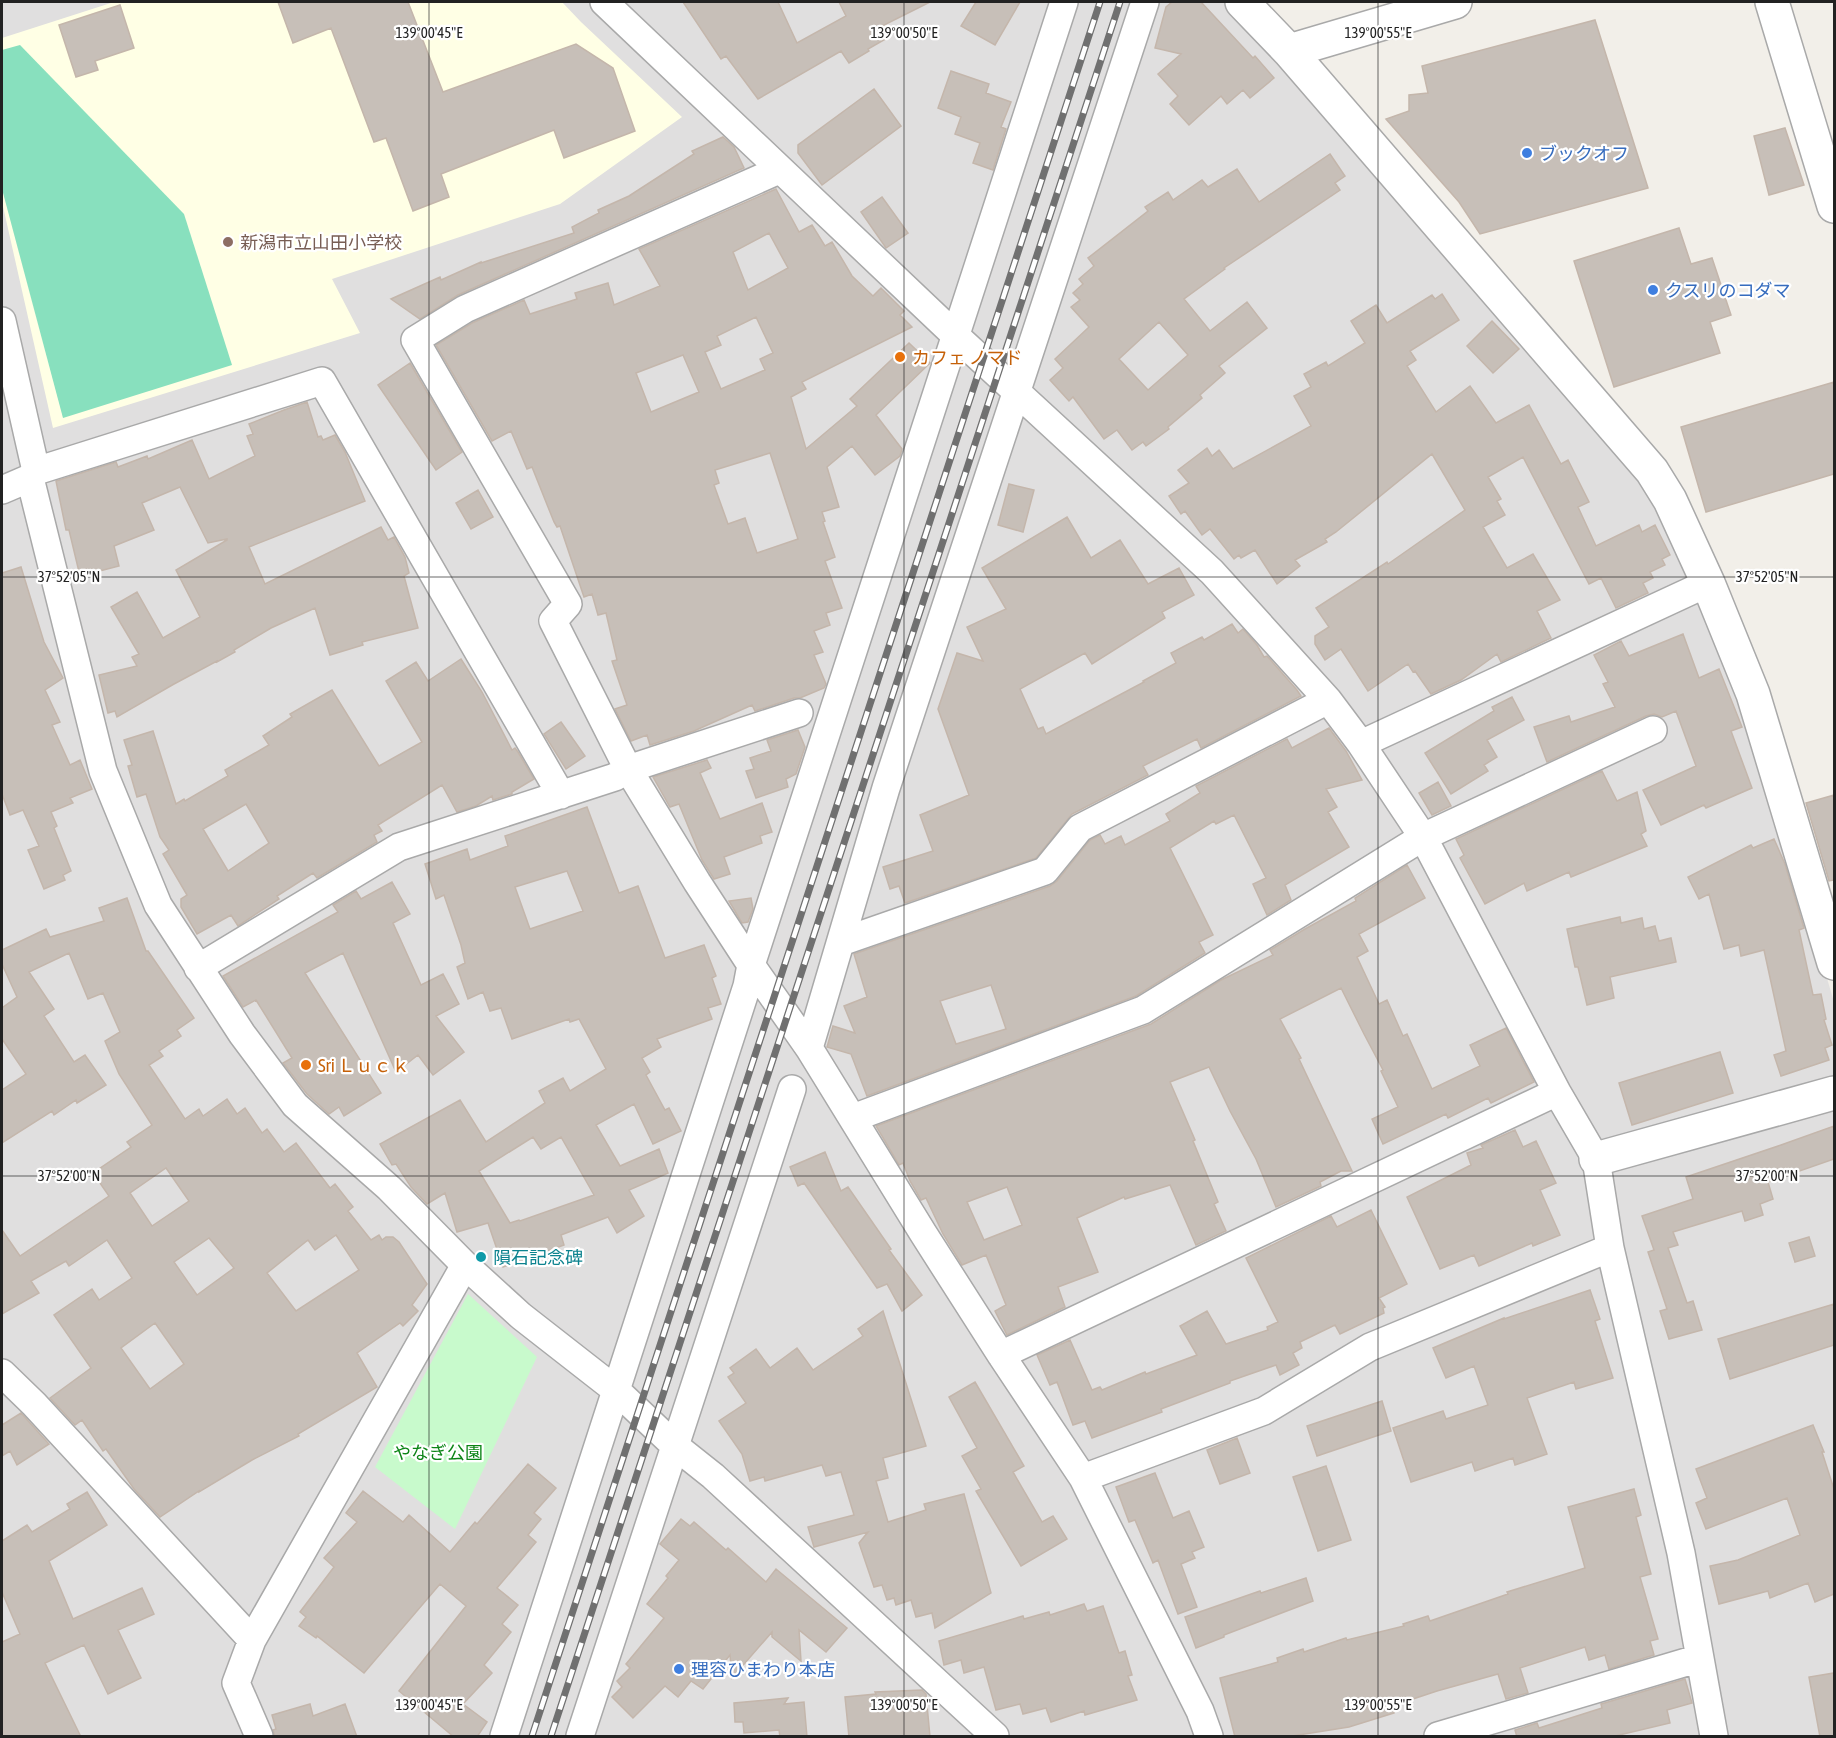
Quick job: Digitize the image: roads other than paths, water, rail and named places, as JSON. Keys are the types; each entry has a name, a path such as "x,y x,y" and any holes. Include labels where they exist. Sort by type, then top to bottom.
{"street":[{"path":"604,2 956,336 1212,572 1328,700 1361,744 1423,837 1557,1092 1596,1159 1610,1248 1681,1553 1714,1737"},
{"path":"504,1737 1064,2"},
{"path":"809,1048 885,788 1145,2"},
{"path":"1242,2 1289,51 1652,471 1670,500 1708,583 1753,694 1834,963"},
{"path":"1289,51 1455,2"},
{"path":"1772,2 1834,206"},
{"path":"779,170 465,309 415,340 568,604 552,621 628,770 697,882 809,1048 1001,1355 1083,1478 1200,1711 1209,1737"},
{"path":"2,321 33,474 103,771 158,905 242,1034 295,1105 389,1188 465,1265 521,1316 617,1391 995,1737"},
{"path":"2,490 33,474 322,381 561,795"},
{"path":"1361,744 1708,583"},
{"path":"841,942 1045,871 1080,828 1328,700"},
{"path":"198,968 399,847 615,777 628,770 799,713"},
{"path":"853,1118 1143,1010 1423,837 1653,730"},
{"path":"580,1737 792,1089"},
{"path":"1001,1355 1557,1092"},
{"path":"1596,1159 1834,1093"},
{"path":"1083,1478 1264,1411 1370,1347 1610,1248"},
{"path":"259,1737 236,1683 252,1640 465,1265"},
{"path":"2,1373 252,1640"},
{"path":"1438,1737 1700,1658"}],"railway":[{"path":"532,1736 1100,2"},
{"path":"551,1736 1120,2"}],"place":[{"name":"ブックオフ","path":"1527,153"},
{"name":"新潟市立山田小学校","path":"228,242"},
{"name":"クスリのコダマ","path":"1653,290"},
{"name":"カフェ ノマド","path":"900,357"},
{"name":"Sri Ｌｕｃｋ","path":"306,1065"},
{"name":"隕石記念碑","path":"481,1257"},
{"name":"理容ひまわり本店","path":"679,1669"}],"park label":[{"name":"やなぎ公園","path":"438,1452"}]}
